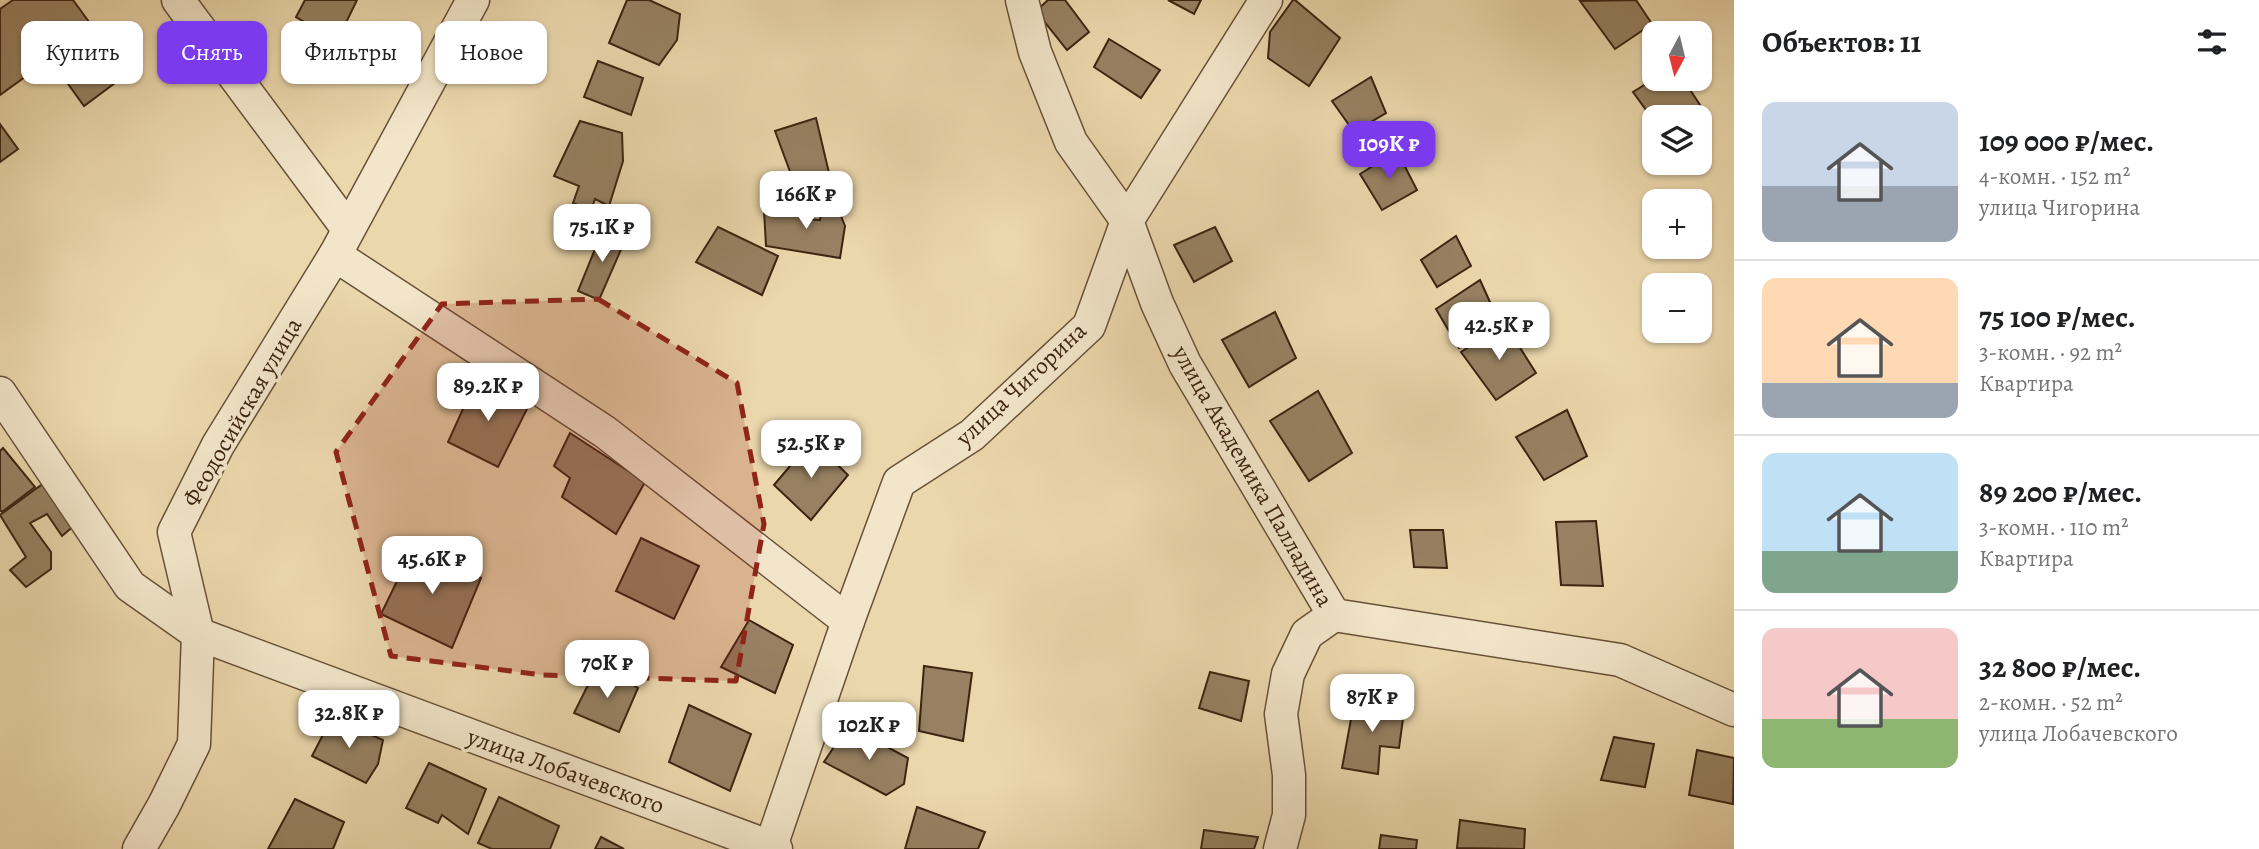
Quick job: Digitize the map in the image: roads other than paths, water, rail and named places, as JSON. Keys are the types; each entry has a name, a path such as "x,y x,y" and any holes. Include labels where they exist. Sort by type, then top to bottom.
{"street":[{"path":"178,0 341,242 605,432 848,621"},
{"name":"Феодосийская улица","path":"139,849 194,744 198,634 174,532 218,445 341,242 473,0"},
{"name":"улица Академика Палладина","path":"1022,0 1035,52 1072,142 1126,222 1157,303 1185,364 1334,615 1620,660 1734,710"},
{"name":"улица Чигорина","path":"773,848 848,621 899,482 972,435 1089,326 1126,222 1266,0"},
{"name":"улица Лобачевского","path":"0,393 130,586 198,634 773,848"},
{"path":"1280,849 1289,815 1289,775 1281,713 1288,674 1307,634 1334,615"}]}
